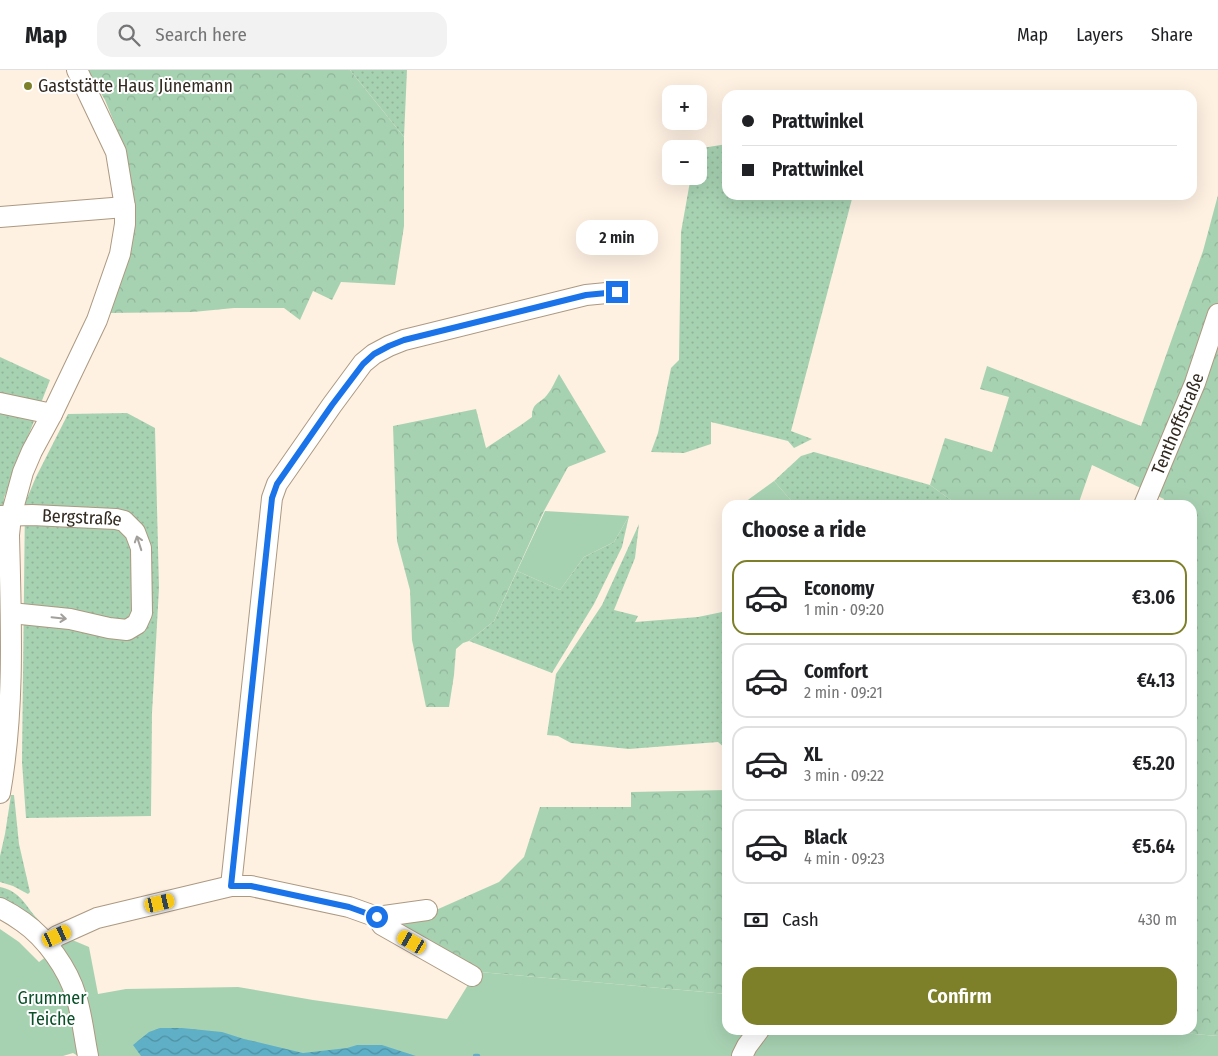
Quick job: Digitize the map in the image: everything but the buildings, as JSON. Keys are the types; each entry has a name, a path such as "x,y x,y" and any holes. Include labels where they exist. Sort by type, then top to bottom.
{"street":[{"path":"0,793 7,748 10,696 6,658 11,613 9,535 5,516 16,496 32,451 97,320 120,254 125,224 125,207 116,152 77,70"},
{"path":"0,217 125,207"},
{"path":"231,886 272,498 277,484 332,405 363,364 374,354 404,340 586,295 617,292"},
{"name":"Tenthoffstraße","path":"1146,500 1195,383 1218,314"},
{"path":"0,403 52,414"},
{"name":"Bergstraße","path":"5,516 116,519 124,521 135,532 142,548 142,612 137,624 127,630 70,619 11,613"},
{"path":"47,944 57,936 97,918 231,886 251,886 349,907 377,917 427,910"},
{"path":"0,908 24,922 47,944 60,962 80,1008 88,1056"},
{"path":"377,917 382,925 472,976"},
{"path":"742,1056 755,1035"}],"green space":[{"path":"87,70 350,70 404,137 404,226 395,285 341,282 332,300 313,291 300,320 284,308 109,313 126,152 105,100"},
{"path":"350,70 407,70 404,137"},
{"path":"722,145 722,200 852,200 791,431 812,439 794,448 788,441 711,422 711,444 684,453 651,452 658,433 671,368 679,360 681,232 689,185 707,185 707,147"},
{"path":"1218,195 1218,1036 1197,1034 1197,500 1164,500 1092,465 1080,500 951,500 930,485 945,438 992,452 1009,397 980,389 987,366 1141,426 1203,251"},
{"path":"0,357 50,380 4,498 2,651 0,652"},
{"path":"559,374 606,452 568,467 544,511 494,621 456,649 449,707 426,707 412,640 410,590 397,541 393,426 476,409 486,448 532,417 533,408 549,393"},
{"path":"127,413 155,428 159,588 152,713 151,816 26,818 22,762 25,503 68,414"},
{"path":"814,452 930,485 951,500 791,500 774,481 801,456"},
{"path":"774,481 791,500 748,500"},
{"path":"545,511 629,516 614,542 584,557 560,590 517,571"},
{"path":"629,516 622,547 594,604 552,673 469,641 494,621 517,571 560,590 584,557 614,542"},
{"path":"639,524 635,558 614,610 638,616 635,622 698,617 722,612 722,746 718,742 629,749 571,743 558,736 547,735 556,674 602,605"},
{"path":"722,790 722,994 480,972 389,923 418,918 499,882 524,857 540,807 631,807 631,792"},
{"path":"11,795 14,795 19,844 30,892 28,894 0,882 0,856"},
{"path":"0,887 20,897 43,927 0,899"},
{"name":"Grummer Teiche","path":"0,929 19,942 39,962 70,939 89,947 98,994 126,989 238,987 447,1019 471,980 480,972 722,994 722,1035 1197,1034 1218,1036 1218,1056 78,1056 73,1053 63,1056 0,1056"}],"water":[{"path":"160,1028 222,1032 303,1053 347,1048 357,1045 382,1045 416,1056 141,1056 133,1045 149,1032"}],"place":[{"name":"Gaststätte Haus Jünemann","path":"28,86"}],"route":[{"path":"377,917 349,907 251,886 231,886 272,498 277,484 332,405 363,364 374,354 404,340 586,295 617,292"}]}
